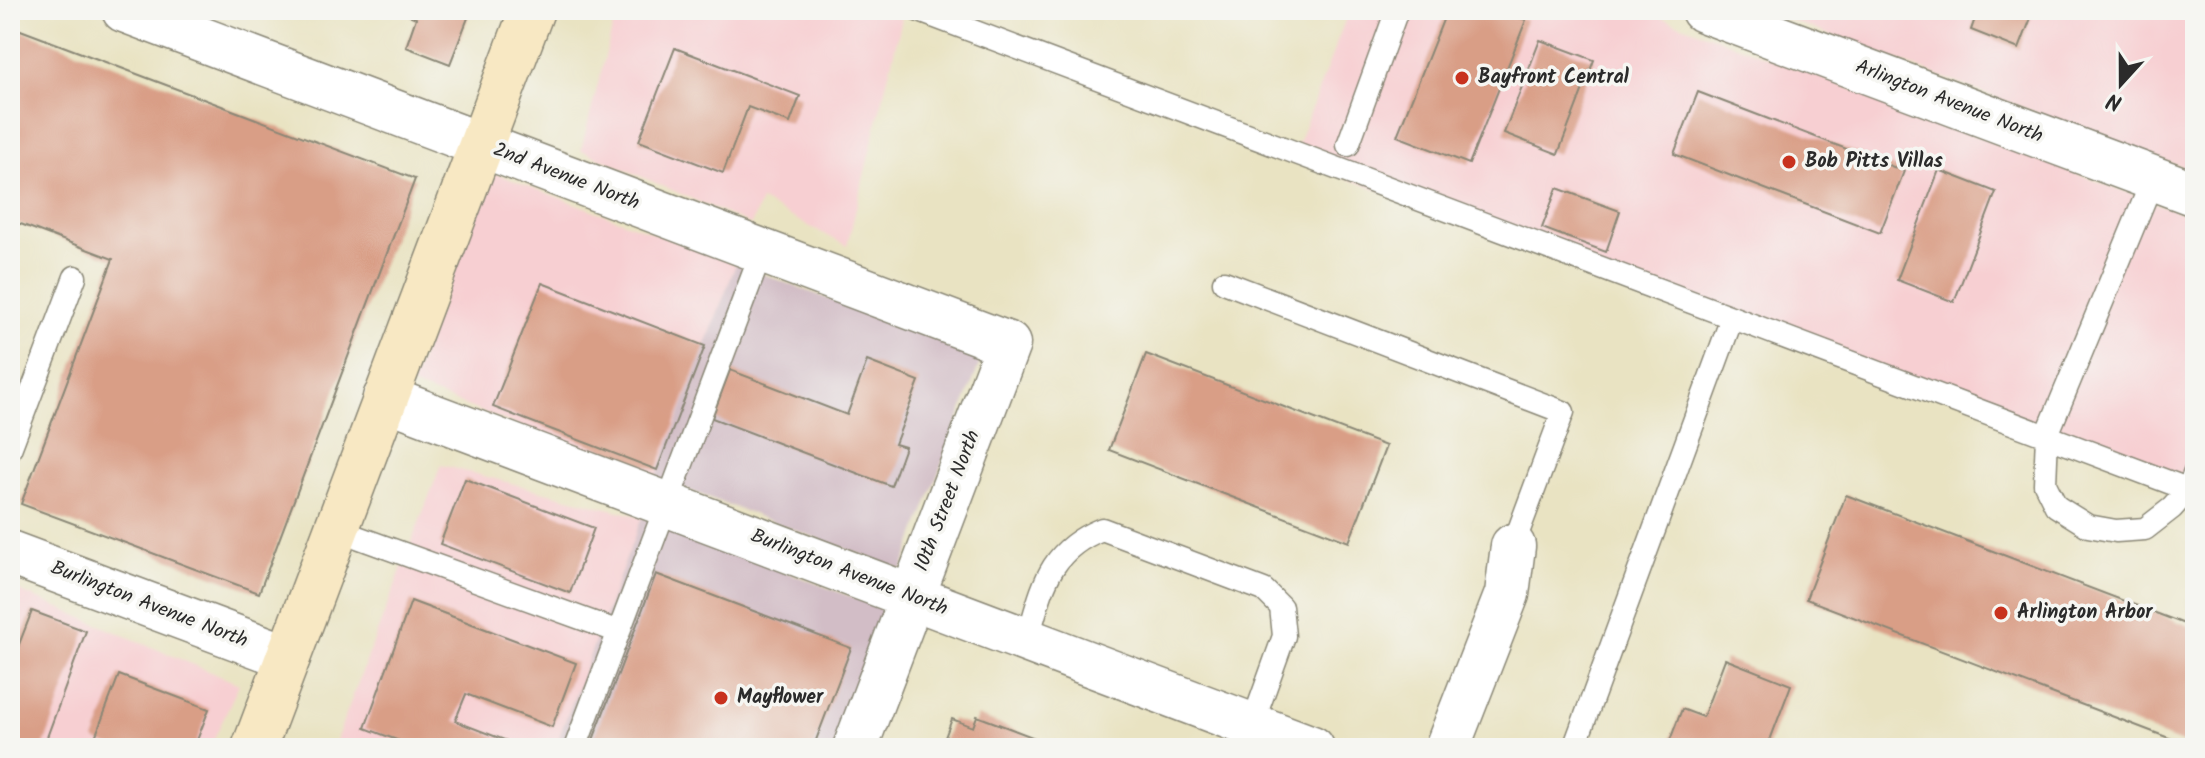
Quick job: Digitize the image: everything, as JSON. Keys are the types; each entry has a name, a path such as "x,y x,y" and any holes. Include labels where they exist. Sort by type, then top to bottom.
{"main road":[{"path":"254,748 532,10"}],"street":[{"name":"Arlington Avenue North","path":"1703,10 2195,194"},
{"name":"2nd Avenue North","path":"149,14 481,145 1008,344"},
{"name":"10th Street North","path":"855,748 1008,344"},
{"name":"Burlington Avenue North","path":"385,398 1305,747"},
{"path":"1447,748 1507,594 1513,546"},
{"name":"Burlington Avenue North","path":"10,553 288,657"}],"lane":[{"path":"917,10 1732,318 2047,435 2193,485 2172,508 2145,529 2116,531 2088,526 2056,506 2045,484 2047,435 2153,179"},
{"path":"1348,145 1397,10"},
{"path":"575,748 762,251"},
{"path":"10,449 75,277"},
{"path":"1224,282 1563,412 1513,546"},
{"path":"1574,748 1732,318"},
{"path":"1027,640 1045,582 1057,559 1080,538 1102,529 1132,540 1264,590 1281,607 1284,636 1252,725"},
{"path":"338,530 619,632"}],"shaded area":[{"path":"617,10 875,10 902,19 847,246 761,201 751,225 581,150"},
{"path":"1349,10 1642,10 2195,218 2195,483 1292,159"},
{"path":"1763,10 2195,10 2195,172"},
{"path":"491,172 736,264 656,478 411,385"},
{"path":"736,264 982,357 902,570 656,478"},
{"path":"441,465 642,517 555,748 333,748"},
{"path":"642,517 886,610 834,748 555,748"},
{"path":"10,587 239,684 210,748 10,748"}],"building":[{"path":"397,10 471,10 450,64 406,47 416,18"},
{"name":"Bayfront Central","path":"1447,10 1501,10 1526,20 1469,164 1397,136"},
{"path":"1978,10 2034,10 2019,49 1971,30"},
{"path":"10,26 415,179 259,593 21,504 113,259 10,220"},
{"path":"1540,40 1594,60 1558,154 1504,133"},
{"path":"675,48 800,96 790,123 748,107 723,173 639,141"},
{"name":"Bob Pitts Villas","path":"1698,92 1904,171 1880,233 1674,154"},
{"path":"1939,170 1996,192 1954,302 1897,280"},
{"path":"1557,188 1620,211 1606,252 1542,228"},
{"path":"542,283 705,346 657,470 493,407"},
{"path":"1146,354 1386,446 1349,542 1109,450"},
{"path":"867,361 919,381 895,444 905,447 891,486 712,418 730,370 847,415"},
{"path":"465,479 594,528 570,593 440,544"},
{"name":"Arlington Arbor","path":"1846,495 2195,628 2195,748 1806,599"},
{"name":"Mayflower","path":"656,574 851,648 813,748 590,748"},
{"path":"411,601 576,663 552,727 466,694 455,721 525,748 418,748 365,728"},
{"path":"32,611 86,631 43,748 10,748 10,655 14,657"},
{"path":"1725,659 1791,685 1767,748 1667,748 1682,709 1703,717"},
{"path":"119,675 209,709 194,748 115,748 94,740"},
{"path":"977,716 1043,741 1041,748 941,748 952,719 973,727"}],"place":[{"name":"Bayfront Central","path":"1462,78"},
{"name":"Bob Pitts Villas","path":"1789,162"},
{"name":"Arlington Arbor","path":"2001,613"},
{"name":"Mayflower","path":"721,698"}]}
